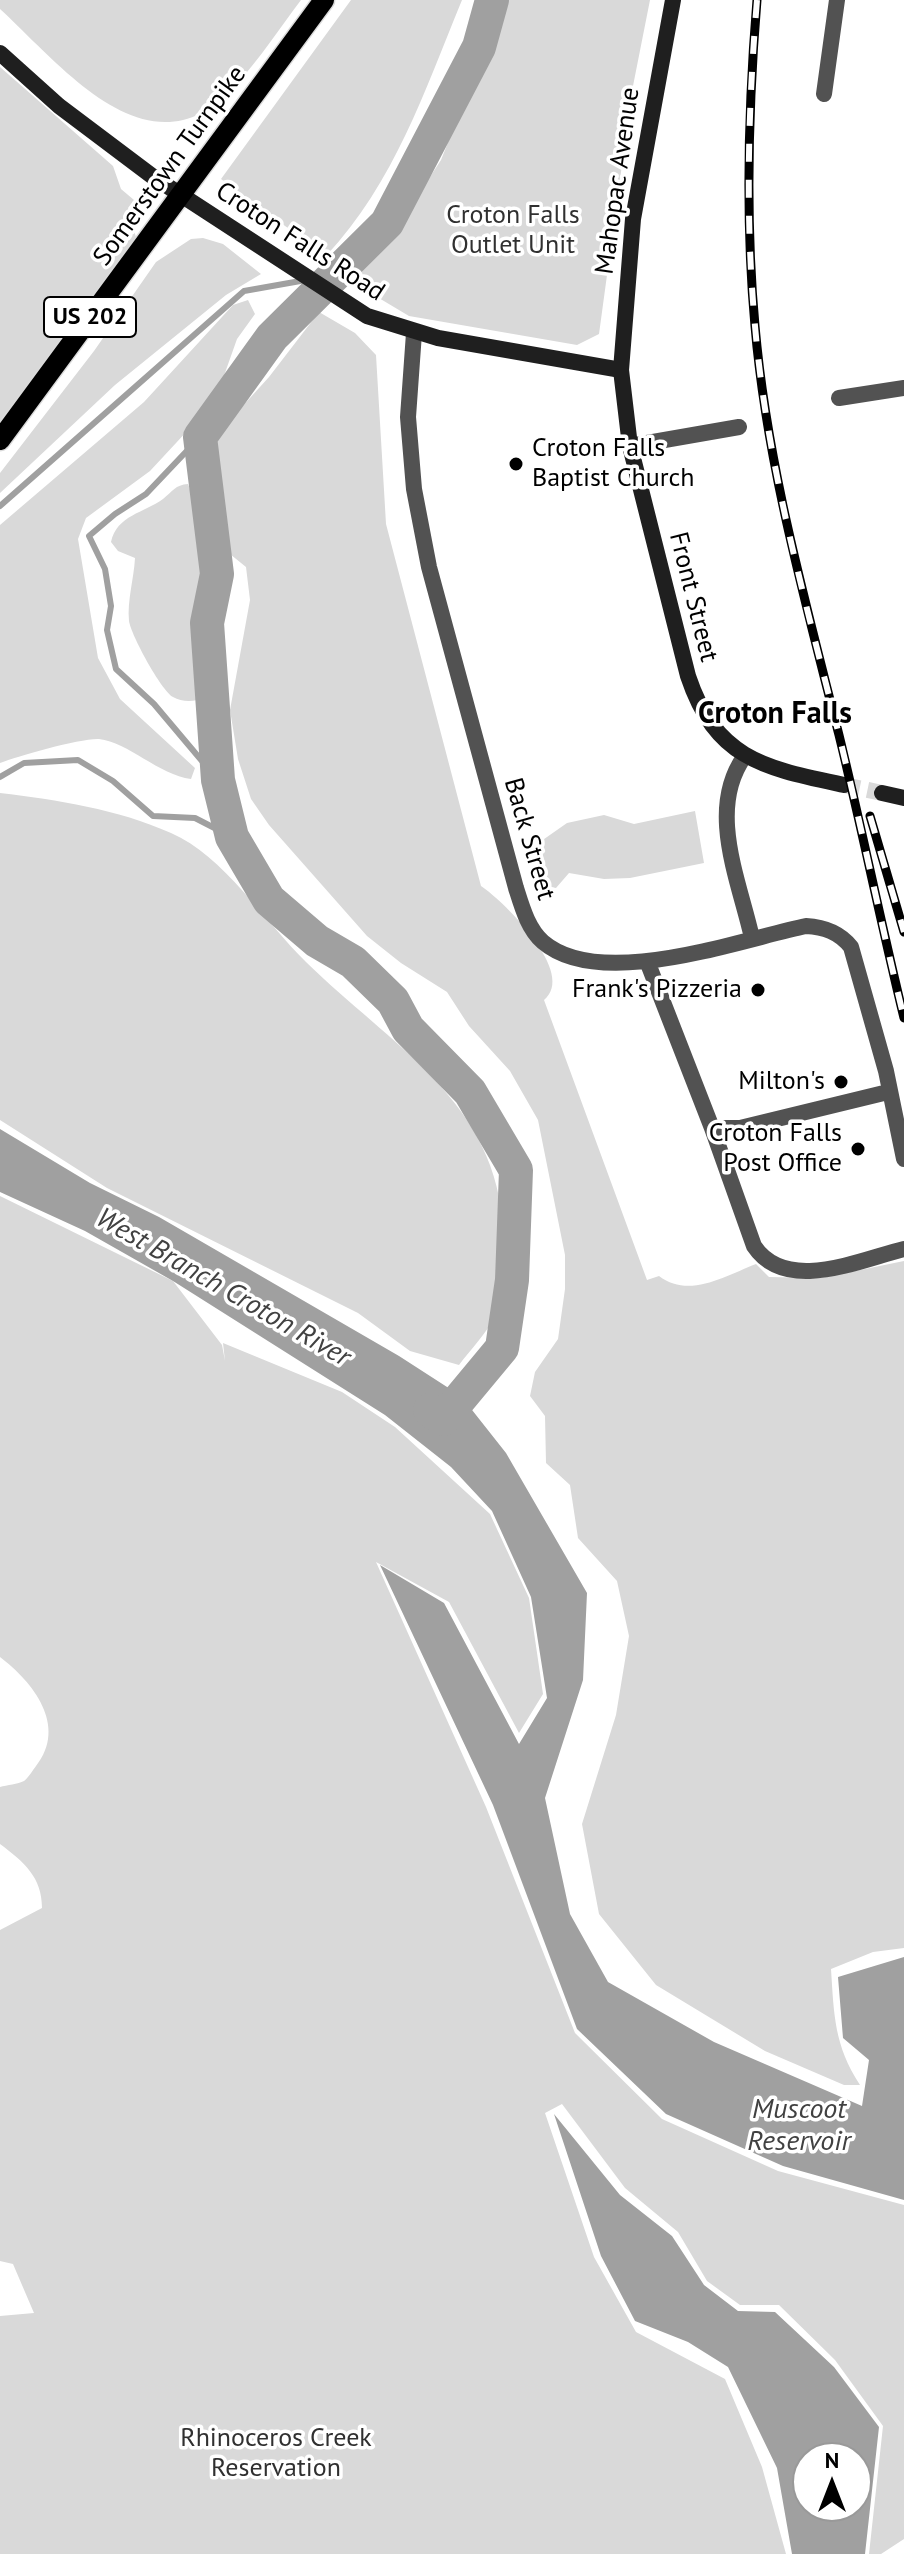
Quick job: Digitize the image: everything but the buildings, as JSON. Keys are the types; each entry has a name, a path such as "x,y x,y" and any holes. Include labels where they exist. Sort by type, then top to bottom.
{"main road":[{"name":"Somerstown Turnpike","path":"0,440 324,0"},
{"name":"Mahopac Avenue","path":"630,446 621,370 633,219 673,0"},
{"name":"Croton Falls Road","path":"0,53 90,130 181,195 367,316 414,333 621,370"},
{"name":"Front Street","path":"630,446 697,703 725,743 744,757"},
{"path":"744,757 769,767 844,785"},
{"path":"882,793 904,798"}],"street":[{"path":"824,94 837,0"},
{"name":"Back Street","path":"414,333 408,417 422,531 524,911 543,942 561,953 603,964 647,961 752,938"},
{"path":"839,398 904,388"},
{"path":"630,446 739,427"},
{"path":"744,757 728,785 725,803 736,890 752,938 806,926 821,927 844,938 851,947 904,1159"},
{"path":"647,961 754,1246 776,1267 810,1271 904,1249"},
{"path":"712,1128 740,1128 888,1092"}],"green space":[{"path":"0,0 301,0 237,84 205,111 173,122 142,119 111,105 81,85 0,9"},
{"name":"Croton Falls Outlet Unit","path":"351,0 462,0 406,135 389,167 350,228 326,256 221,179"},
{"name":"Croton Falls Outlet Unit","path":"505,0 650,0 632,91 599,334 577,345 409,316 347,279 383,249 441,160"},
{"path":"0,67 113,166 121,189 134,200 128,208 137,241 0,421"},
{"path":"203,238 223,244 261,274 226,295 115,385 0,493 0,473 94,351 156,262 191,239"},
{"path":"248,300 255,314 237,339 215,401 150,471 86,518 78,539 98,658 120,699 195,768 191,779 167,771 110,741 99,739 65,744 0,763 0,525 144,402 233,305"},
{"path":"319,312 355,333 376,355 386,524 481,886 521,923 545,957 552,974 552,988 544,1000 647,1280 659,1276 682,1286 695,1285 720,1279 756,1264 769,1277 821,1278 904,1261 904,1948 873,1952 831,1969 840,2043 860,2085 844,2085 765,2051 656,1985 599,1914 582,1824 616,1715 629,1636 617,1581 578,1538 570,1485 546,1463 545,1416 530,1396 535,1372 558,1339 565,1289 565,1255 538,1120 510,1071 469,1026 447,992 401,963 367,936 269,825 251,799 238,759 230,710 250,600 246,567 225,550 211,441 269,377"},
{"path":"188,484 199,514 204,551 193,627 199,651 197,700 188,701 168,692 154,674 135,638 129,613 135,558 118,551 111,542 125,520 156,504 177,487"},
{"path":"0,793 108,812 151,825 190,843 226,873 306,962 404,1049 461,1111 482,1146 497,1186 504,1264 503,1286 495,1316 459,1365 410,1351 358,1313 107,1188 0,1120"},
{"path":"695,811 704,863 630,878 604,879 569,873 556,888 546,886 527,851 567,823 604,815 634,824"},
{"name":"Rhinoceros Creek Reservation","path":"0,1196 173,1281 222,1345 225,1361 223,1343 342,1392 395,1427 490,1514 529,1598 543,1694 519,1733 449,1602 376,1562 486,1807 575,2033 662,2119 778,2171 904,2205 904,2539 881,2554 869,2554 883,2426 835,2360 779,2305 740,2305 707,2281 678,2232 625,2188 562,2104 545,2113 594,2257 636,2332 725,2379 762,2467 786,2554 0,2554 0,2316 34,2313 13,2264 0,2261 0,1930 42,1908 39,1887 30,1871 0,1844 0,1787 26,1780 45,1751 49,1736 42,1706 34,1692 0,1657"}],"water":[{"name":"Muscoot Reservoir","path":"0,1129 90,1183 159,1217 399,1356 461,1396 506,1453 587,1593 583,1680 545,1798 570,1914 608,1982 714,2042 862,2106 869,2060 843,2038 838,1977 904,1957 904,2200 783,2166 666,2114 577,2029 493,1805 380,1565 444,1603 519,1744 547,1698 531,1597 492,1511 451,1467 385,1415 173,1281 85,1231 0,1192"},
{"path":"554,2114 620,2195 672,2236 704,2285 738,2311 775,2312 834,2367 879,2427 872,2490 872,2442 792,2442 792,2522 869,2522 865,2554 792,2554 777,2468 728,2367 688,2342 635,2321 601,2256"}],"waterway":[{"path":"430,1410 443,1419 502,1348 512,1280 516,1170 470,1092 408,1029 393,1001 353,962 317,941 269,900 232,837 218,780 207,623 217,574 200,437 272,337 387,223 479,47 492,0"},
{"path":"317,278 340,273"},
{"path":"0,506 244,291 306,280"},
{"path":"200,437 146,494 89,536 105,569 111,606 107,630 116,669 154,704 218,780"},
{"path":"0,777 24,763 78,760 113,781 153,816 195,818 232,837"}],"tunnel":[{"path":"844,785 882,793"}],"railway":[{"path":"757,0 751,82 749,204 755,326 768,430 789,532 904,1018"},
{"path":"870,816 904,932"}],"place":[{"name":"Croton Falls Baptist Church","path":"516,464"},
{"name":"Frank's Pizzeria","path":"758,990"},
{"name":"Milton's","path":"841,1082"},
{"name":"Croton Falls Post Office","path":"858,1149"}],"district":[{"name":"Croton Falls","path":"775,714"}],"water label":[{"name":"West Branch Croton River","path":"223,1288"}]}
